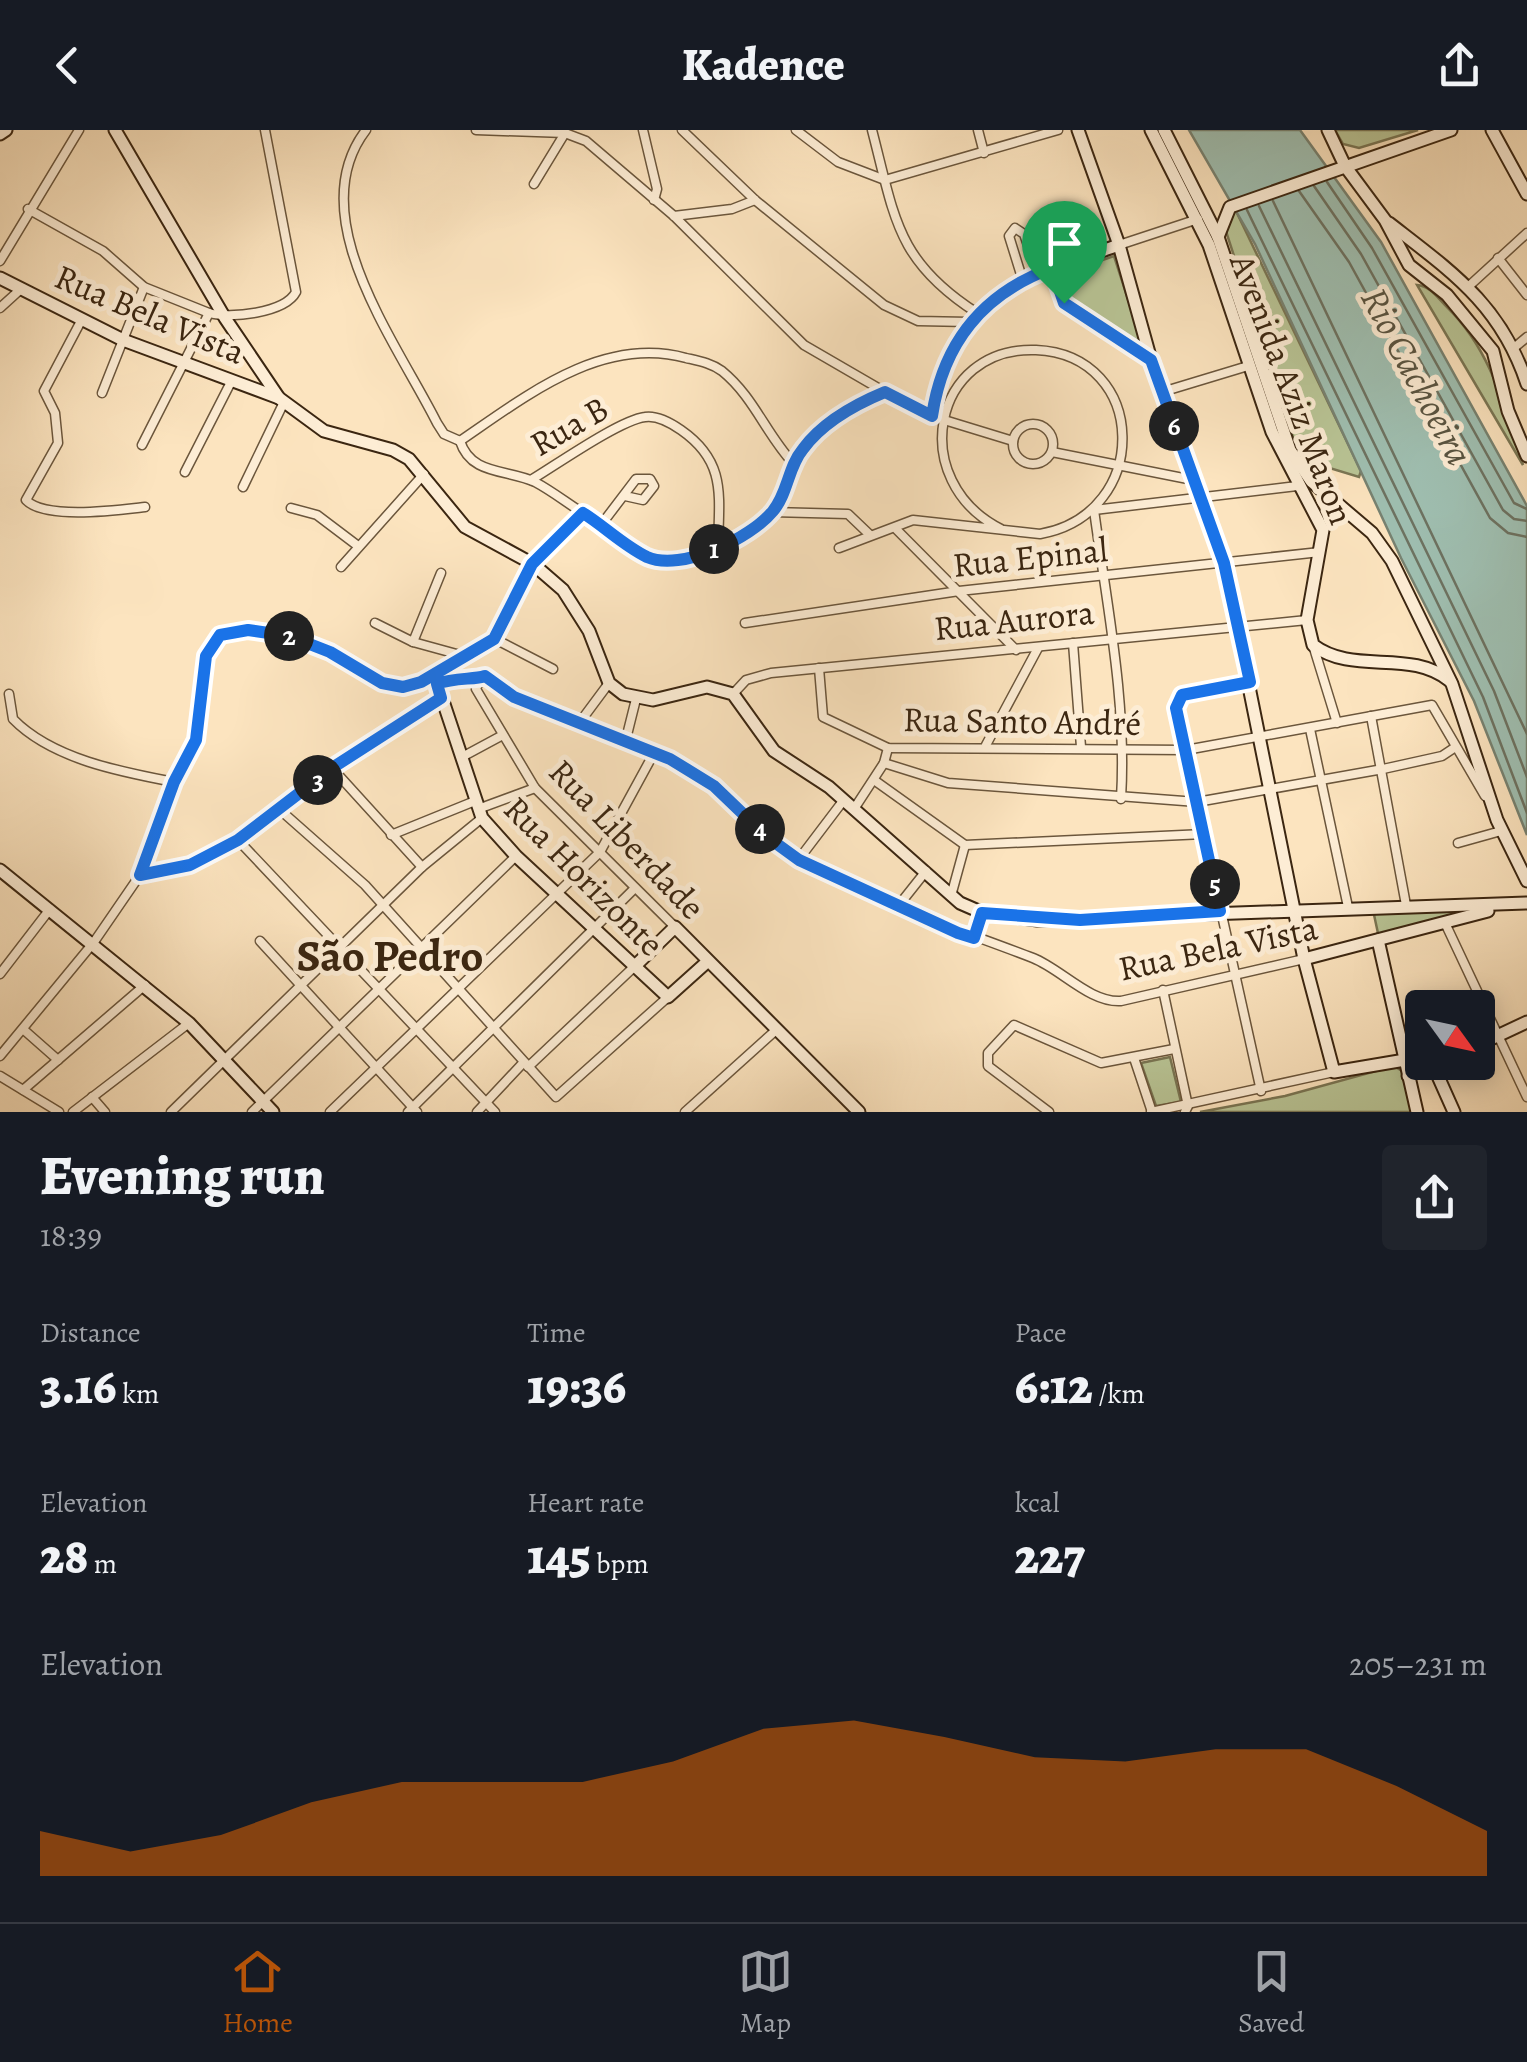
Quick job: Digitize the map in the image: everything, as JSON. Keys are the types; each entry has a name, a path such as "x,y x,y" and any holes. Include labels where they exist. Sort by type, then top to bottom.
{"main road":[{"path":"0,134 6,130"},
{"path":"114,130 225,318 281,400 324,431 393,450 424,474 465,528 532,564 563,590 575,607 609,683 636,699 672,697 707,687 734,694 774,751 848,805 951,896 982,913 1080,920 1406,905 1497,908 1527,903"},
{"path":"1078,130 1119,245 1151,360 1224,563 1304,959 1334,1072 1405,1060 1378,940"},
{"name":"Avenida Aziz Maron","path":"1151,130 1198,218 1248,366 1298,486 1322,530 1322,552 1307,620"},
{"name":"Avenida Aziz Maron","path":"1164,130 1218,236 1290,450 1311,482 1378,540 1451,682 1491,805 1527,881"},
{"path":"1328,130 1345,166 1385,220 1409,264 1471,321 1494,351 1508,411 1527,456"},
{"path":"1202,202 1228,208 1451,130"},
{"path":"1492,130 1527,194"},
{"path":"1336,146 1370,157"},
{"path":"1218,236 1228,208"},
{"path":"1385,220 1469,286 1487,306 1512,343 1527,384"},
{"path":"436,679 464,656 494,639 532,564 583,513 646,556 662,561 681,562 718,547 772,512 793,463 830,423 885,392 938,418 948,355 973,318 1022,281 1119,245"},
{"name":"Rua Bela Vista","path":"0,278 123,340 281,400"},
{"path":"1471,321 1485,322 1487,306"},
{"path":"1494,351 1498,340 1512,343"},
{"path":"1307,620 1313,645 1334,658 1432,667 1451,682"},
{"path":"1410,663 1426,648 1427,639"},
{"name":"Rua Horizonte","path":"436,679 478,809 516,856 668,997"},
{"path":"2,874 94,942 189,1022 273,1112"},
{"name":"Rua Bela Vista","path":"1304,959 1446,925 1497,908"},
{"path":"636,965 675,927"},
{"name":"Rua Liberdade","path":"675,927 858,1112"},
{"path":"668,997 707,962"},
{"path":"1495,1036 1527,1022"},
{"path":"1409,1080 1417,1112"},
{"path":"1442,1080 1454,1112"}],"street":[{"path":"0,261 79,130"},
{"path":"28,209 103,251 144,287 209,314 225,318 285,303 296,292 264,130"},
{"path":"366,130 349,154 342,201 348,242 437,423 444,434 460,440 469,458 480,466 530,480 583,513"},
{"path":"479,130 565,133 604,154 674,216 804,345 885,392"},
{"path":"643,130 657,190 654,200"},
{"path":"682,130 756,200 900,314 918,321 973,318"},
{"path":"796,130 838,162 885,180 1058,130"},
{"path":"872,130 910,252 920,268 973,318"},
{"path":"978,130 984,153"},
{"path":"534,184 565,133"},
{"path":"674,216 732,209 756,200"},
{"path":"1119,245 1198,218"},
{"path":"1022,281 1009,236 1015,228 1024,234 1038,274"},
{"path":"1469,286 1527,233"},
{"path":"1498,258 1527,295"},
{"path":"1052,268 1064,303 1151,360"},
{"path":"102,393 144,287"},
{"path":"0,308 22,288"},
{"path":"142,445 209,314"},
{"path":"81,321 44,390 55,413 58,442 28,494 28,504 94,512 145,507"},
{"path":"1512,343 1527,338"},
{"path":"1001,528 964,504 951,486 943,464 938,418 977,368 1015,352 1056,353 1093,372 1112,397 1122,426 1120,467 1094,510 1124,749 1121,799"},
{"path":"460,440 513,405 597,360 619,354 671,354 721,370 762,414 793,463"},
{"path":"1162,392 1248,366"},
{"path":"185,472 232,380"},
{"path":"243,487 281,400"},
{"name":"Rua B","path":"530,480 634,420 656,417 686,433 714,462 719,498 718,547"},
{"path":"938,418 1013,441"},
{"path":"1038,425 1050,432 1052,452 1042,462 1028,464 1016,456 1013,441 1019,430 1038,425"},
{"path":"1052,452 1193,480"},
{"path":"341,567 424,474"},
{"path":"840,548 870,535 898,530 913,520 1040,534 1059,531 1094,510 1298,486"},
{"path":"601,524 625,496"},
{"path":"292,508 317,515 358,546"},
{"path":"772,512 848,514 870,535"},
{"path":"898,530 1016,650"},
{"name":"Rua Epinal","path":"744,623 958,591 1322,552"},
{"path":"414,642 441,573"},
{"name":"Rua Aurora","path":"734,694 757,675 1307,620"},
{"path":"375,623 414,642 464,656"},
{"path":"0,1056 94,942 140,875 201,720 206,656 211,642 231,630 268,632 310,642 394,686 461,675 478,679"},
{"path":"494,639 554,669"},
{"path":"1073,643 1082,748"},
{"path":"1313,645 1337,722"},
{"path":"986,746 1038,648"},
{"name":"Rua Santo André","path":"819,668 823,717 888,748 1186,750 1432,705 1454,748"},
{"name":"Rua Bela Vista","path":"478,679 490,678 514,697 654,753 714,786 766,836 799,860 939,927 1045,963 1106,1000 1121,1001 1304,959"},
{"name":"Rua Liberdade","path":"478,679 476,689 535,788 675,927"},
{"path":"1250,682 1182,695 1176,708 1261,1091"},
{"path":"580,722 609,683"},
{"path":"9,694 13,719 39,740 121,771 174,782"},
{"path":"140,875 190,865 238,840 332,768 441,698"},
{"path":"625,742 636,699"},
{"path":"1370,716 1406,905"},
{"path":"1310,729 1348,907"},
{"path":"462,756 501,736"},
{"path":"799,860 874,780 888,748"},
{"path":"884,763 948,783 1197,802 1323,782 1442,756 1454,748 1491,805"},
{"path":"330,1112 600,852 654,753"},
{"path":"332,768 422,867"},
{"path":"874,780 965,844 1204,834"},
{"path":"391,835 535,788"},
{"path":"279,809 352,872 550,1094 562,1096 668,997"},
{"path":"171,1112 383,907 478,809"},
{"path":"1458,842 1501,830"},
{"path":"238,840 495,1112"},
{"path":"951,896 965,844"},
{"path":"252,1112 516,856"},
{"path":"899,905 926,871"},
{"path":"260,941 342,1025 412,1111 452,1066 635,888"},
{"path":"0,974 50,909"},
{"path":"974,938 982,913"},
{"path":"1446,925 1527,1097"},
{"path":"477,1112 636,965"},
{"path":"24,1090 146,985"},
{"path":"1163,990 1186,1109"},
{"path":"73,1112 189,1022"},
{"path":"1049,1112 988,1066 988,1053 1008,1028 1026,1027 1101,1063 1174,1049"},
{"path":"24,1030 58,1060"},
{"path":"685,1112 775,1031"},
{"path":"1134,1058 1152,1112 1186,1109 1334,1072"},
{"path":"0,1076 59,1112"},
{"path":"92,1097 105,1112"}],"green space":[{"path":"1335,130 1418,130 1359,148 1343,144"},
{"path":"1236,211 1361,471 1359,477 1300,459 1222,219"},
{"path":"1114,256 1145,352 1060,296 1053,277"},
{"path":"1417,285 1437,296 1475,342 1495,381 1523,465"},
{"path":"1373,910 1477,910 1379,938"},
{"path":"1170,1057 1181,1102 1156,1106 1141,1063"},
{"path":"1394,1066 1402,1071 1412,1112 1200,1112 1285,1096"}],"water":[{"name":"Rio Cachoeira","path":"1189,130 1300,130 1381,242 1527,506 1527,835 1474,701 1401,558 1255,244"}],"district":[{"name":"São Pedro","path":"390,956"}],"route":[{"path":"1052,268 1064,303 1151,360 1224,563 1250,682 1182,695 1176,700 1220,911 1080,920 1037,920 982,913 974,938 939,927 799,860 766,836 714,786 670,759 514,697 490,678 461,675 437,684 441,698 332,768 238,840 190,865 140,875 174,782 196,740 206,656 211,642 220,635 248,630 289,636 330,652 382,683 403,687 421,682 494,639 532,564 583,513 646,556 681,562 699,556 746,532 772,512 801,450 830,423 866,400 885,392 932,416 940,375 958,337 1000,295 1052,268"}]}
